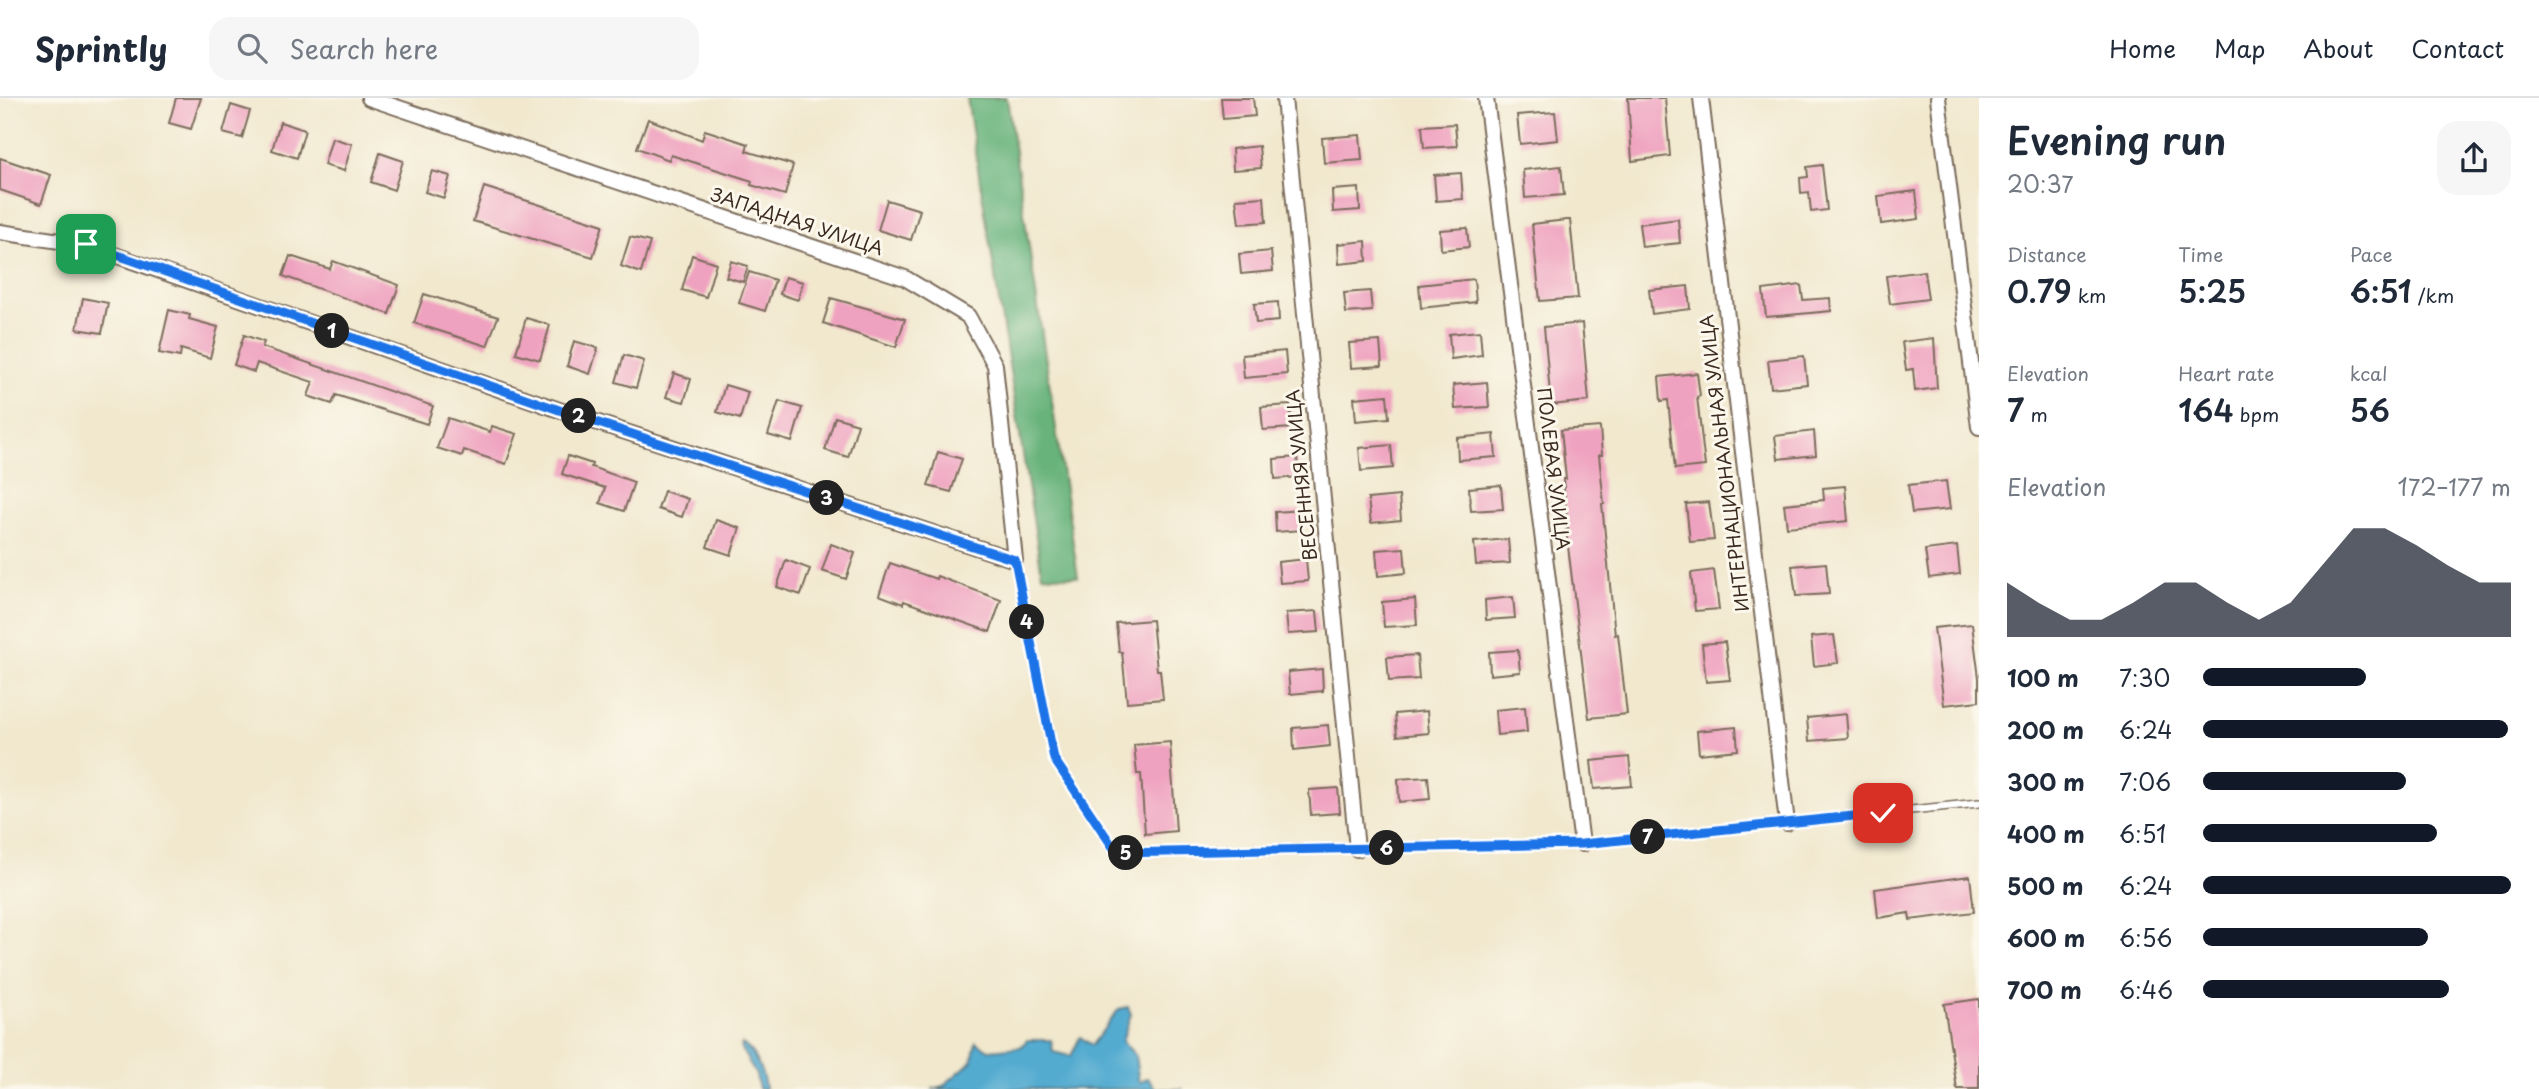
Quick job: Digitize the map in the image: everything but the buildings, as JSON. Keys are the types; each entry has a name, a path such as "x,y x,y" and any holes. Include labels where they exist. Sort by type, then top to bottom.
{"street":[{"name":"ЗАПАДНАЯ УЛИЦА","path":"369,98 385,100 905,278 968,316 995,365 1015,560"},
{"name":"ВЕСЕННЯЯ УЛИЦА","path":"1284,98 1357,849"},
{"name":"ПОЛЕВАЯ УЛИЦА","path":"1486,98 1582,844"},
{"name":"ИНТЕРНАЦИОНАЛЬНАЯ УЛИЦА","path":"1701,98 1787,823"},
{"path":"1938,98 1979,427"},
{"path":"0,232 86,244 565,412 1015,560"}],"lane":[{"path":"1015,560 1054,759 1117,853 1582,844 1979,803"}],"green space":[{"path":"967,98 1007,98 1078,577 1042,575"}],"water":[{"path":"1128,1007 1131,1014 1122,1041 1135,1055 1139,1083 1148,1078 1156,1089 932,1089 943,1086 972,1061 976,1042 989,1050 1021,1047 1027,1040 1051,1040 1053,1052 1071,1056 1080,1037 1092,1045 1119,1009"},
{"path":"742,1044 758,1064 765,1089 759,1089 756,1075 741,1048"}],"route":[{"path":"86,244 565,412 1015,560 1054,759 1117,853 1582,844 1883,813"}]}
